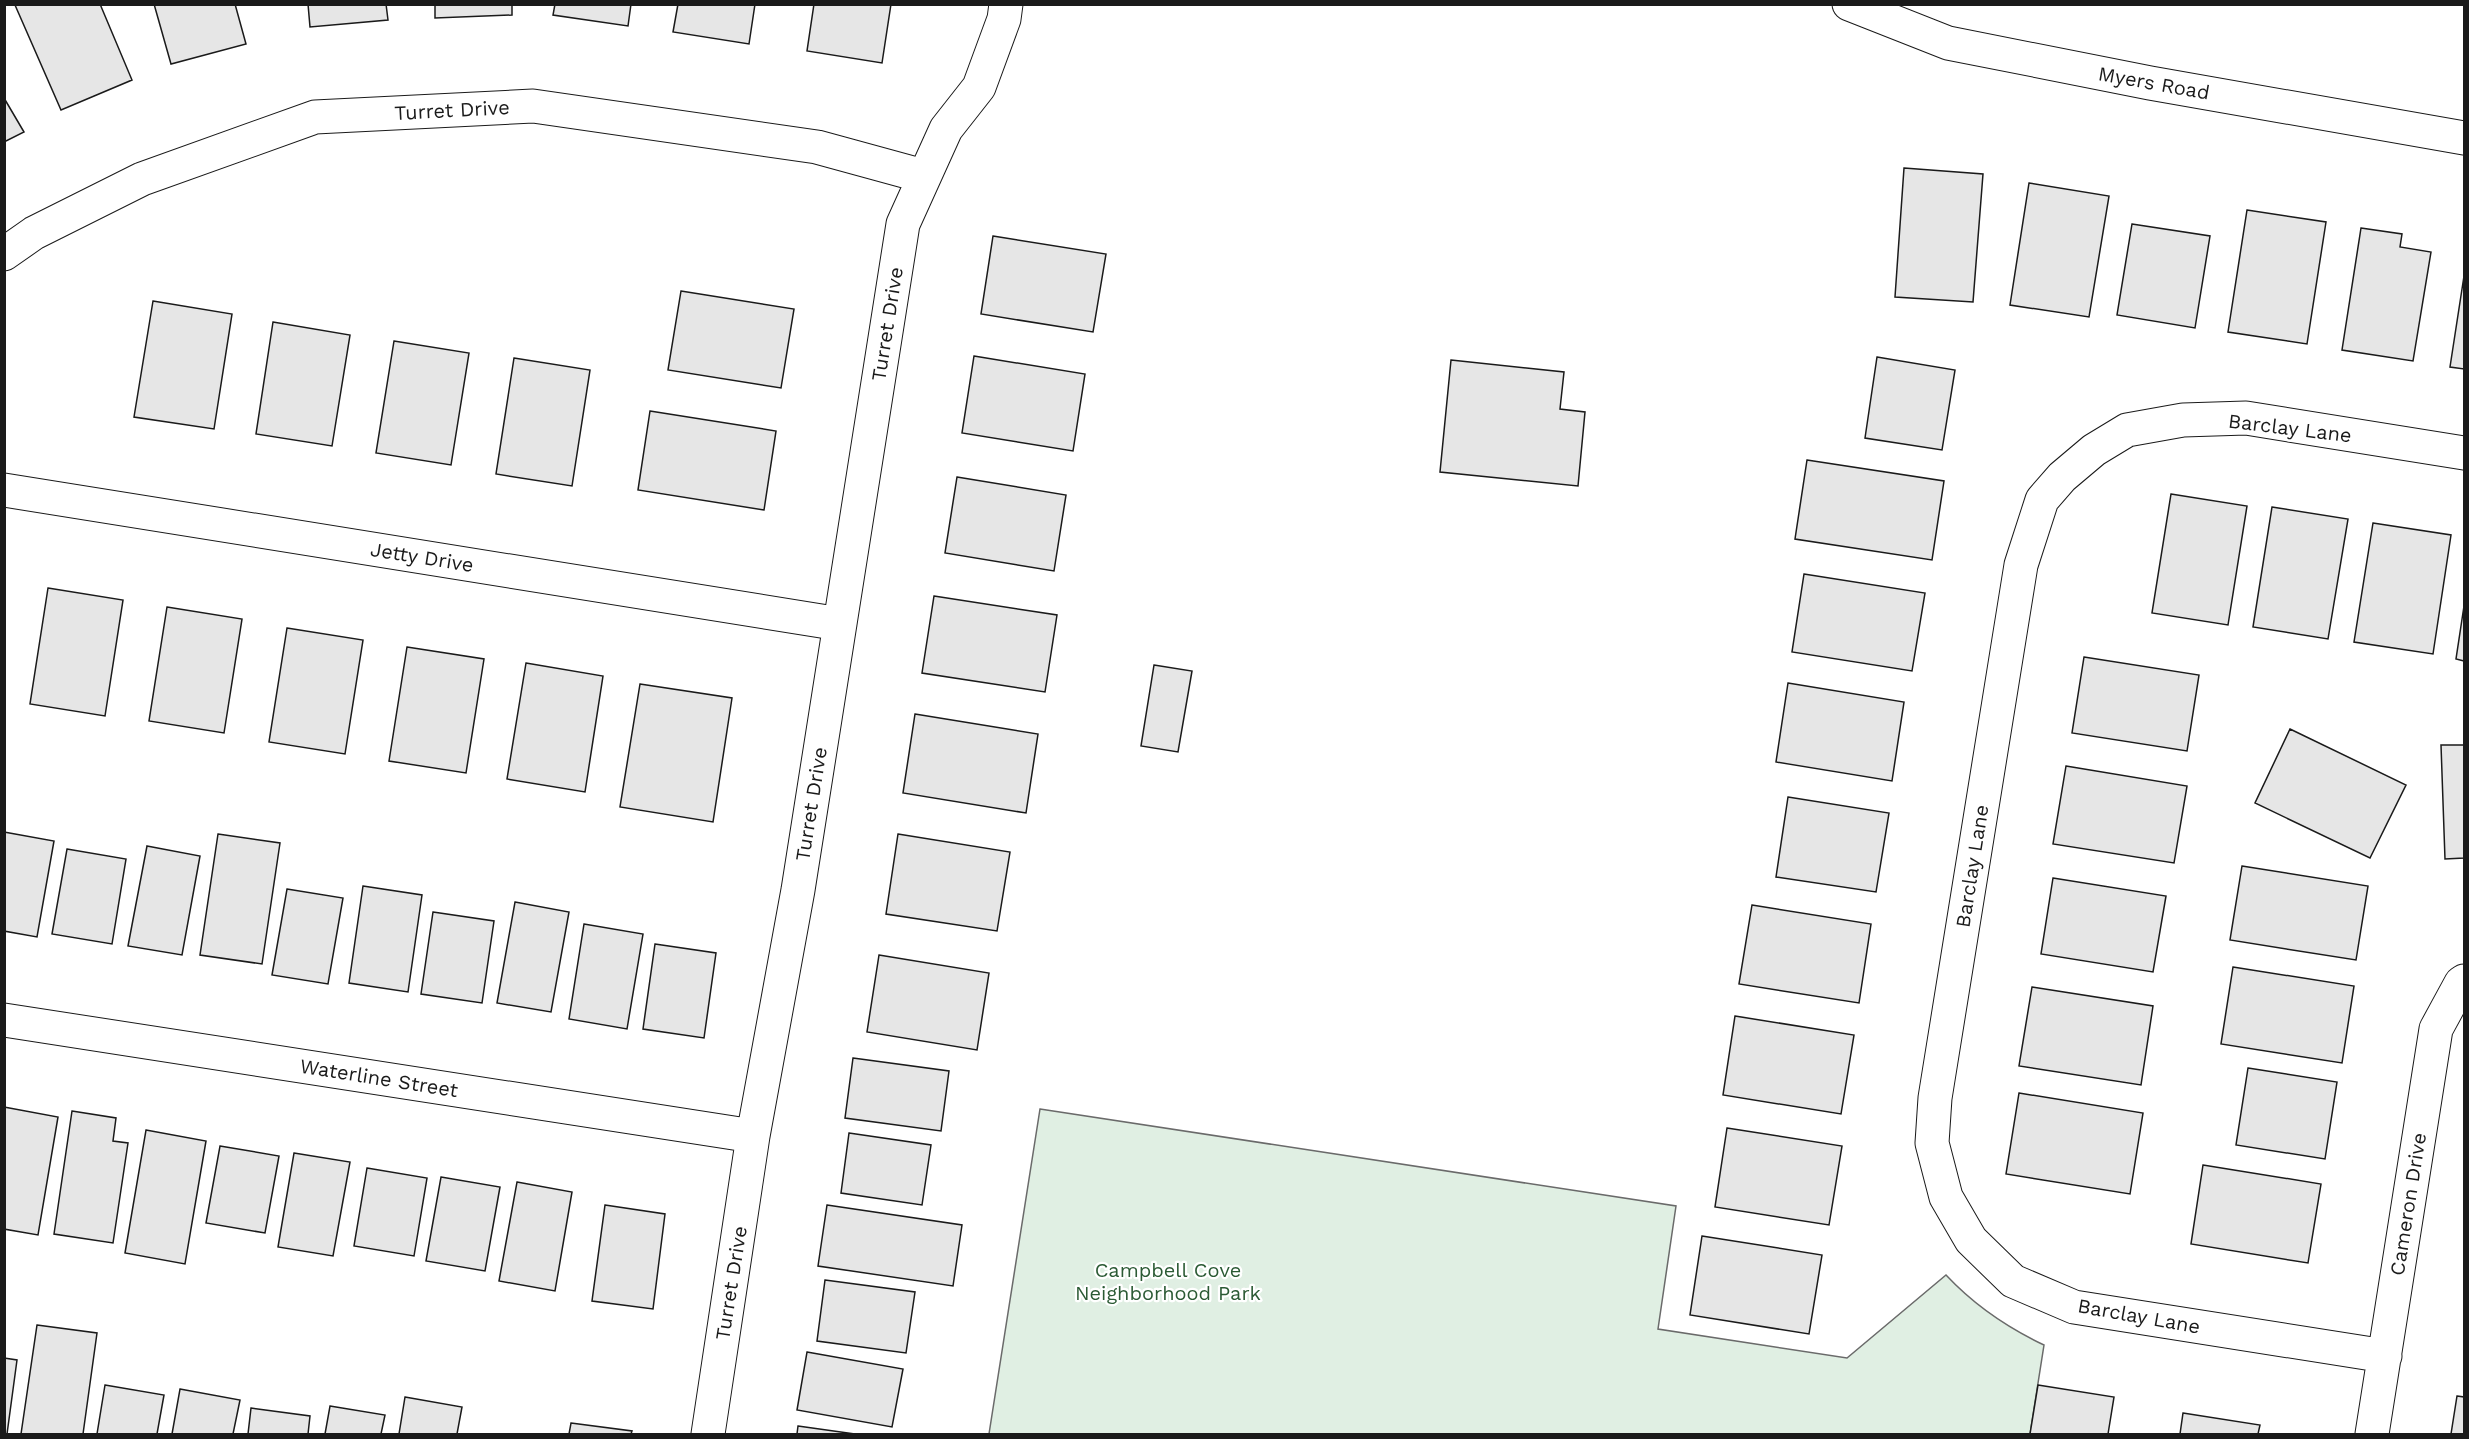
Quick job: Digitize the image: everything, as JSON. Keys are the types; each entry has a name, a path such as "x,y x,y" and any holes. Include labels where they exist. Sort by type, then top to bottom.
{"street":[{"name":"Turret Drive","path":"708,1434 753,1136 798,890 903,224 946,129 979,87 1004,20 1006,4"},
{"name":"Myers Road","path":"1849,4 1948,43 2150,83 2464,138"},
{"name":"Turret Drive","path":"4,254 34,233 142,179 315,117 533,106 817,147 923,176"},
{"name":"Barclay Lane","path":"2385,1356 2074,1307 2013,1281 1971,1240 1946,1197 1932,1143 1935,1098 2021,565 2042,500 2062,477 2094,450 2127,430 2182,420 2246,418 2464,453"},
{"name":"Jetty Drive","path":"4,490 840,624"},
{"name":"Cameron Drive","path":"2372,1434 2436,1029 2464,981"},
{"name":"Waterline Street","path":"4,1020 753,1136"}],"green space":[{"name":"Campbell Cove Neighborhood Park","path":"1040,1109 1676,1206 1658,1329 1847,1358 1946,1275 1992,1315 2044,1345 2030,1434 989,1434"}],"building":[{"path":"100,4 132,80 61,110 15,5"},
{"path":"154,4 235,4 246,44 171,64"},
{"path":"308,4 386,4 388,20 310,27"},
{"path":"435,4 512,4 512,15 435,18"},
{"path":"555,4 631,4 628,26 553,15"},
{"path":"678,4 755,4 749,44 673,32"},
{"path":"814,4 891,4 882,63 807,51"},
{"path":"4,98 24,132 4,142"},
{"path":"1904,168 1983,174 1973,302 1895,297"},
{"path":"2029,183 2109,196 2089,317 2010,305"},
{"path":"2247,210 2326,222 2307,344 2228,332"},
{"path":"2132,224 2210,236 2195,328 2117,315"},
{"path":"2361,228 2402,234 2400,247 2431,252 2413,361 2342,350"},
{"path":"993,236 1106,254 1093,332 981,314"},
{"path":"2464,276 2464,369 2450,367"},
{"path":"681,291 794,309 781,388 668,370"},
{"path":"153,301 232,314 214,429 134,417"},
{"path":"273,322 350,335 332,446 256,434"},
{"path":"394,341 469,353 451,465 376,453"},
{"path":"974,356 1085,374 1073,451 962,433"},
{"path":"1877,357 1955,370 1942,450 1865,438"},
{"path":"514,358 590,370 572,486 496,474"},
{"path":"1451,360 1564,372 1560,409 1585,412 1578,486 1440,472"},
{"path":"650,411 776,431 764,510 638,490"},
{"path":"1807,460 1944,481 1932,560 1795,539"},
{"path":"957,477 1066,495 1054,571 945,553"},
{"path":"2171,494 2247,506 2228,625 2152,613"},
{"path":"2272,507 2348,519 2328,639 2253,627"},
{"path":"2373,523 2451,535 2433,654 2354,642"},
{"path":"1804,574 1925,593 1912,671 1792,652"},
{"path":"48,588 123,600 105,716 30,704"},
{"path":"934,596 1057,615 1045,692 922,673"},
{"path":"2464,606 2464,661 2456,659"},
{"path":"167,607 242,619 224,733 149,721"},
{"path":"287,628 363,640 345,754 269,742"},
{"path":"407,647 484,659 466,773 389,761"},
{"path":"2084,657 2199,675 2187,751 2072,733"},
{"path":"526,663 603,676 585,792 507,779"},
{"path":"1154,665 1192,671 1178,752 1141,746"},
{"path":"1788,683 1904,702 1892,781 1776,762"},
{"path":"640,684 732,698 713,822 620,807"},
{"path":"915,714 1038,734 1026,813 903,793"},
{"path":"2290,729 2406,785 2370,858 2255,803"},
{"path":"2441,745 2464,745 2464,858 2445,859"},
{"path":"2066,766 2187,786 2174,863 2053,844"},
{"path":"1788,797 1889,813 1876,892 1776,877"},
{"path":"4,832 54,841 37,937 4,931"},
{"path":"218,834 280,843 262,964 200,955"},
{"path":"898,834 1010,852 997,931 886,914"},
{"path":"147,846 200,856 182,955 128,946"},
{"path":"67,849 126,859 112,944 52,934"},
{"path":"2242,866 2368,886 2356,960 2230,940"},
{"path":"2053,878 2166,896 2153,972 2041,954"},
{"path":"363,886 422,895 408,992 349,983"},
{"path":"287,889 343,898 328,984 272,975"},
{"path":"515,902 569,912 551,1012 497,1003"},
{"path":"1752,905 1871,924 1859,1003 1739,984"},
{"path":"433,912 494,921 482,1003 421,994"},
{"path":"584,924 643,934 627,1029 569,1019"},
{"path":"655,944 716,953 704,1038 643,1029"},
{"path":"879,955 989,973 977,1050 867,1032"},
{"path":"2233,967 2354,986 2342,1063 2221,1044"},
{"path":"2032,987 2153,1006 2141,1085 2019,1066"},
{"path":"1735,1016 1854,1035 1841,1114 1723,1095"},
{"path":"853,1058 949,1071 941,1131 845,1118"},
{"path":"2248,1068 2337,1082 2325,1159 2236,1145"},
{"path":"2019,1093 2143,1113 2130,1194 2006,1174"},
{"path":"4,1107 58,1117 38,1235 4,1229"},
{"path":"72,1111 116,1118 113,1141 128,1143 113,1243 54,1234"},
{"path":"1727,1128 1842,1146 1829,1225 1715,1207"},
{"path":"146,1130 206,1141 185,1264 125,1253"},
{"path":"849,1133 931,1145 922,1205 841,1193"},
{"path":"220,1146 279,1156 265,1233 206,1223"},
{"path":"294,1153 350,1162 333,1256 278,1247"},
{"path":"2203,1165 2321,1184 2308,1263 2191,1244"},
{"path":"367,1168 427,1178 414,1256 354,1246"},
{"path":"441,1177 500,1187 485,1271 426,1261"},
{"path":"517,1182 572,1192 555,1291 499,1281"},
{"path":"605,1205 665,1214 653,1309 592,1301"},
{"path":"827,1205 962,1225 953,1286 818,1266"},
{"path":"1702,1236 1822,1255 1809,1334 1690,1315"},
{"path":"825,1280 915,1292 906,1353 817,1341"},
{"path":"37,1325 97,1333 83,1434 21,1434"},
{"path":"807,1352 903,1369 892,1427 797,1410"},
{"path":"4,1358 17,1360 7,1434 4,1434"},
{"path":"105,1385 164,1395 157,1434 97,1434"},
{"path":"2038,1385 2114,1397 2108,1434 2030,1434"},
{"path":"180,1389 240,1400 233,1434 172,1434"},
{"path":"2457,1396 2464,1397 2464,1434 2451,1434"},
{"path":"405,1397 462,1407 457,1434 399,1434"},
{"path":"330,1406 385,1415 381,1434 325,1434"},
{"path":"251,1408 310,1416 308,1434 248,1434"},
{"path":"2183,1413 2260,1425 2258,1434 2180,1434"},
{"path":"571,1423 632,1431 631,1434 569,1434"},
{"path":"798,1426 855,1434 797,1434"}]}
